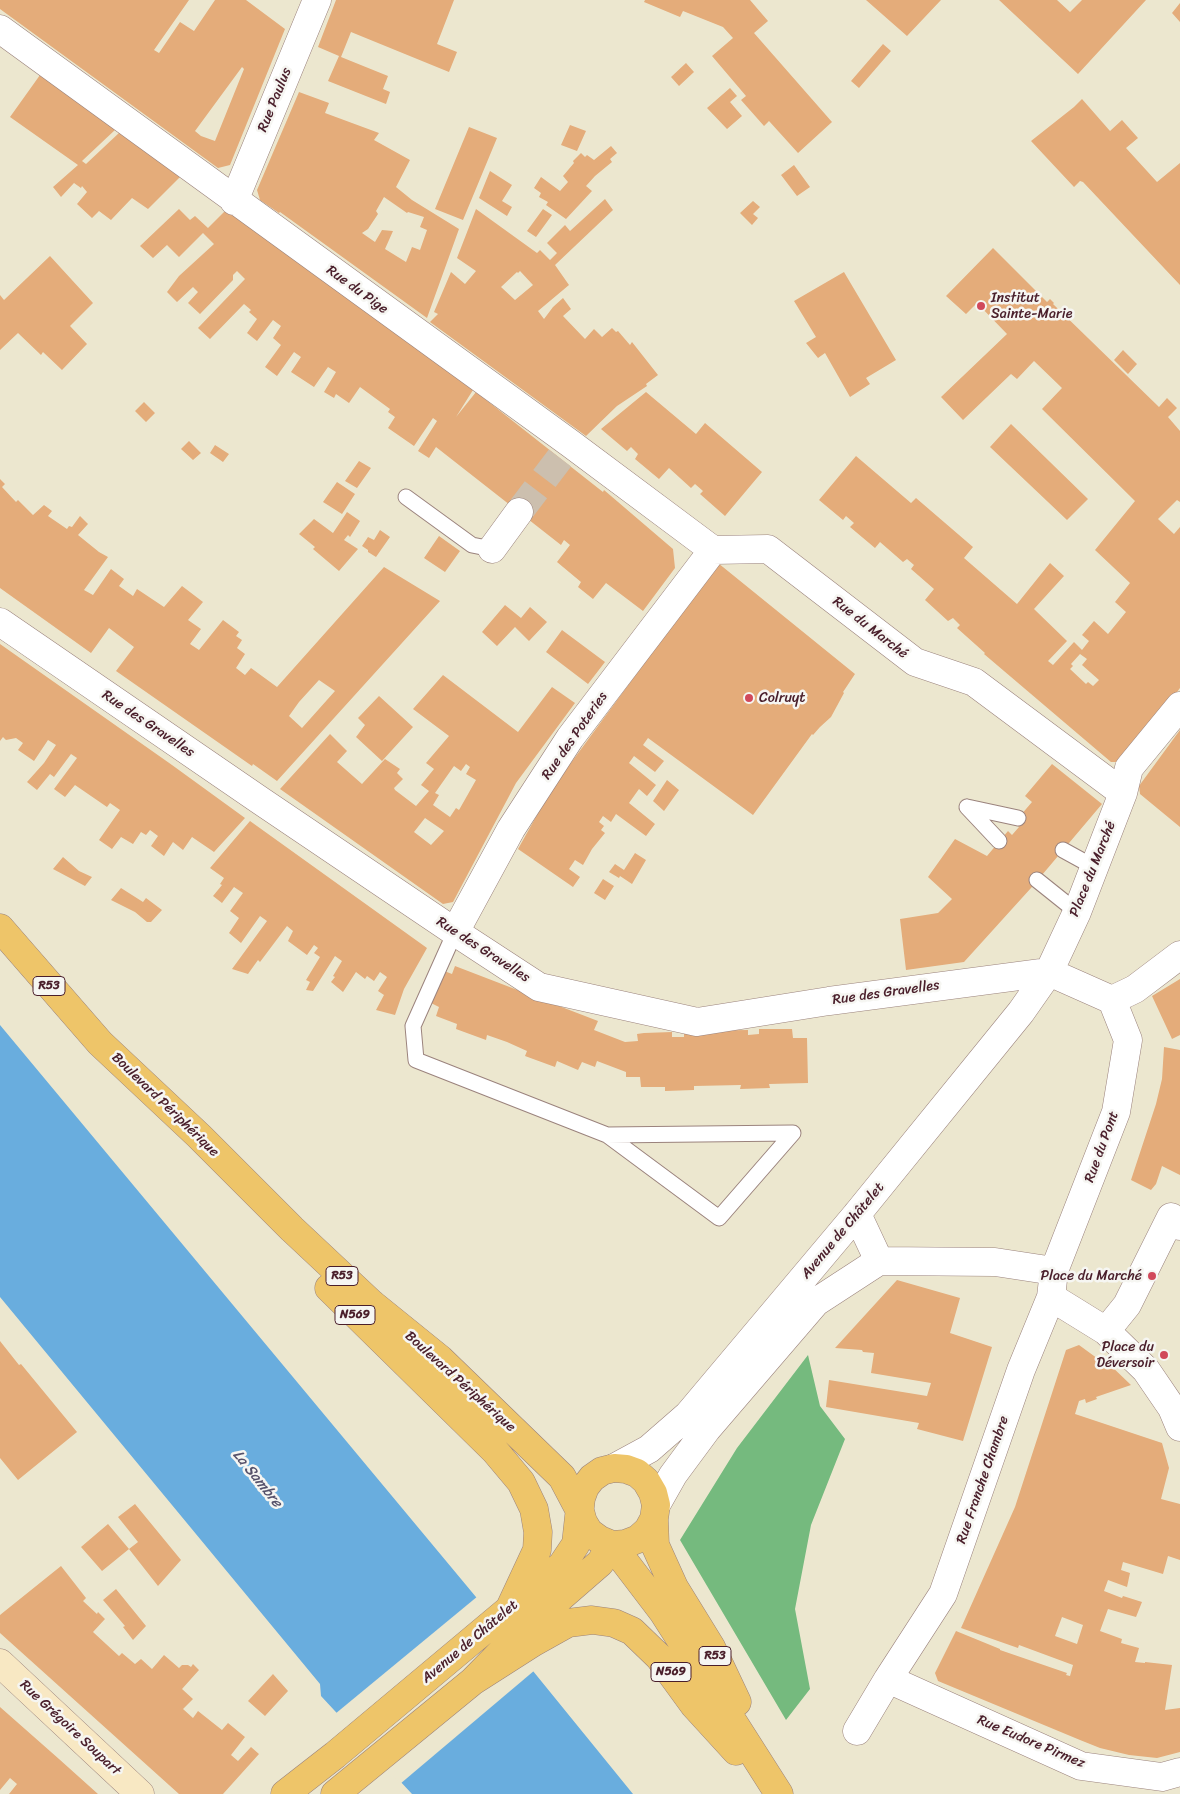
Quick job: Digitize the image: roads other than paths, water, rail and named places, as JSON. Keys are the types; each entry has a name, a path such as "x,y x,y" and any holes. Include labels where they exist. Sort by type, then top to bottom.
{"main road":[{"name":"Boulevard Périphérique","path":"0,928 100,1043 199,1136 292,1229 365,1298 440,1359 562,1477 580,1510 583,1522 589,1532 600,1540 612,1545 663,1612 779,1794"},
{"name":"N569","path":"100,1043 194,1152 358,1318 495,1451 521,1482 534,1509 538,1532 522,1627 473,1681 344,1786"},
{"name":"Avenue de Châtelet","path":"522,1627 576,1544 580,1498 585,1487 592,1478 602,1471 614,1468"},
{"name":"R53","path":"614,1468 626,1469 637,1474 646,1481 653,1492 655,1545 674,1587 711,1648 779,1794"},
{"name":"Avenue de Châtelet","path":"285,1794 334,1755 522,1627 600,1563 612,1545 625,1544 638,1539 648,1530 655,1512"},
{"name":"N569","path":"522,1627 592,1620 614,1623 632,1631 660,1657 694,1705 779,1794"}],"street":[{"name":"Rue Paulus","path":"234,201 317,0"},
{"name":"Rue du Pige","path":"0,29 234,201 565,451 713,550"},
{"path":"492,549 519,512"},
{"name":"Rue du Marché","path":"713,550 768,549 915,662 974,682 1122,793"},
{"name":"Rue des Poteries","path":"455,932 511,829 570,738 713,550"},
{"name":"Rue des Gravelles","path":"0,622 455,932 539,987 697,1022 829,1001 1049,972"},
{"name":"Place du Marché","path":"1049,972 1077,912 1122,793 1129,768 1180,706"},
{"path":"1049,972 1112,1000 1135,989 1180,955"},
{"name":"Avenue de Châtelet","path":"614,1468 649,1449 688,1415 857,1214 1010,1026 1049,972"},
{"name":"Rue du Pont","path":"1053,1284 1116,1112 1128,1040 1112,1000"},
{"path":"857,1214 879,1261 995,1262 1053,1284 1146,1370 1172,1408 1180,1427"},
{"path":"1106,1332 1126,1305 1171,1217 1180,1226"},
{"name":"Avenue de Châtelet","path":"655,1512 673,1475 707,1429 816,1302 879,1261"},
{"name":"Rue Franche Chambre","path":"856,1731 943,1594 1053,1284"},
{"name":"Rue Grégoire Soupart","path":"0,1663 140,1794"},
{"name":"Rue Eudore Pirmez","path":"888,1679 1081,1766 1162,1777 1180,1772"}],"lane":[{"path":"406,497 472,545 492,549"},
{"path":"999,842 967,807 1018,818"},
{"path":"1064,850 1094,867"},
{"path":"1037,880 1077,912"},
{"path":"455,932 413,1026 416,1060 607,1135 719,1218 793,1133 607,1135"}],"water":[{"name":"La Sambre","path":"0,1025 476,1597 533,1671 633,1794 412,1794 321,1696 320,1684 0,1297"}],"tunnel":[{"path":"519,512 560,458"}],"place":[{"name":"Institut Sainte-Marie","path":"981,306"},
{"name":"Colruyt","path":"749,698"},
{"name":"Place du Marché","path":"1152,1276"},
{"name":"Place du Déversoir","path":"1164,1355"}]}
